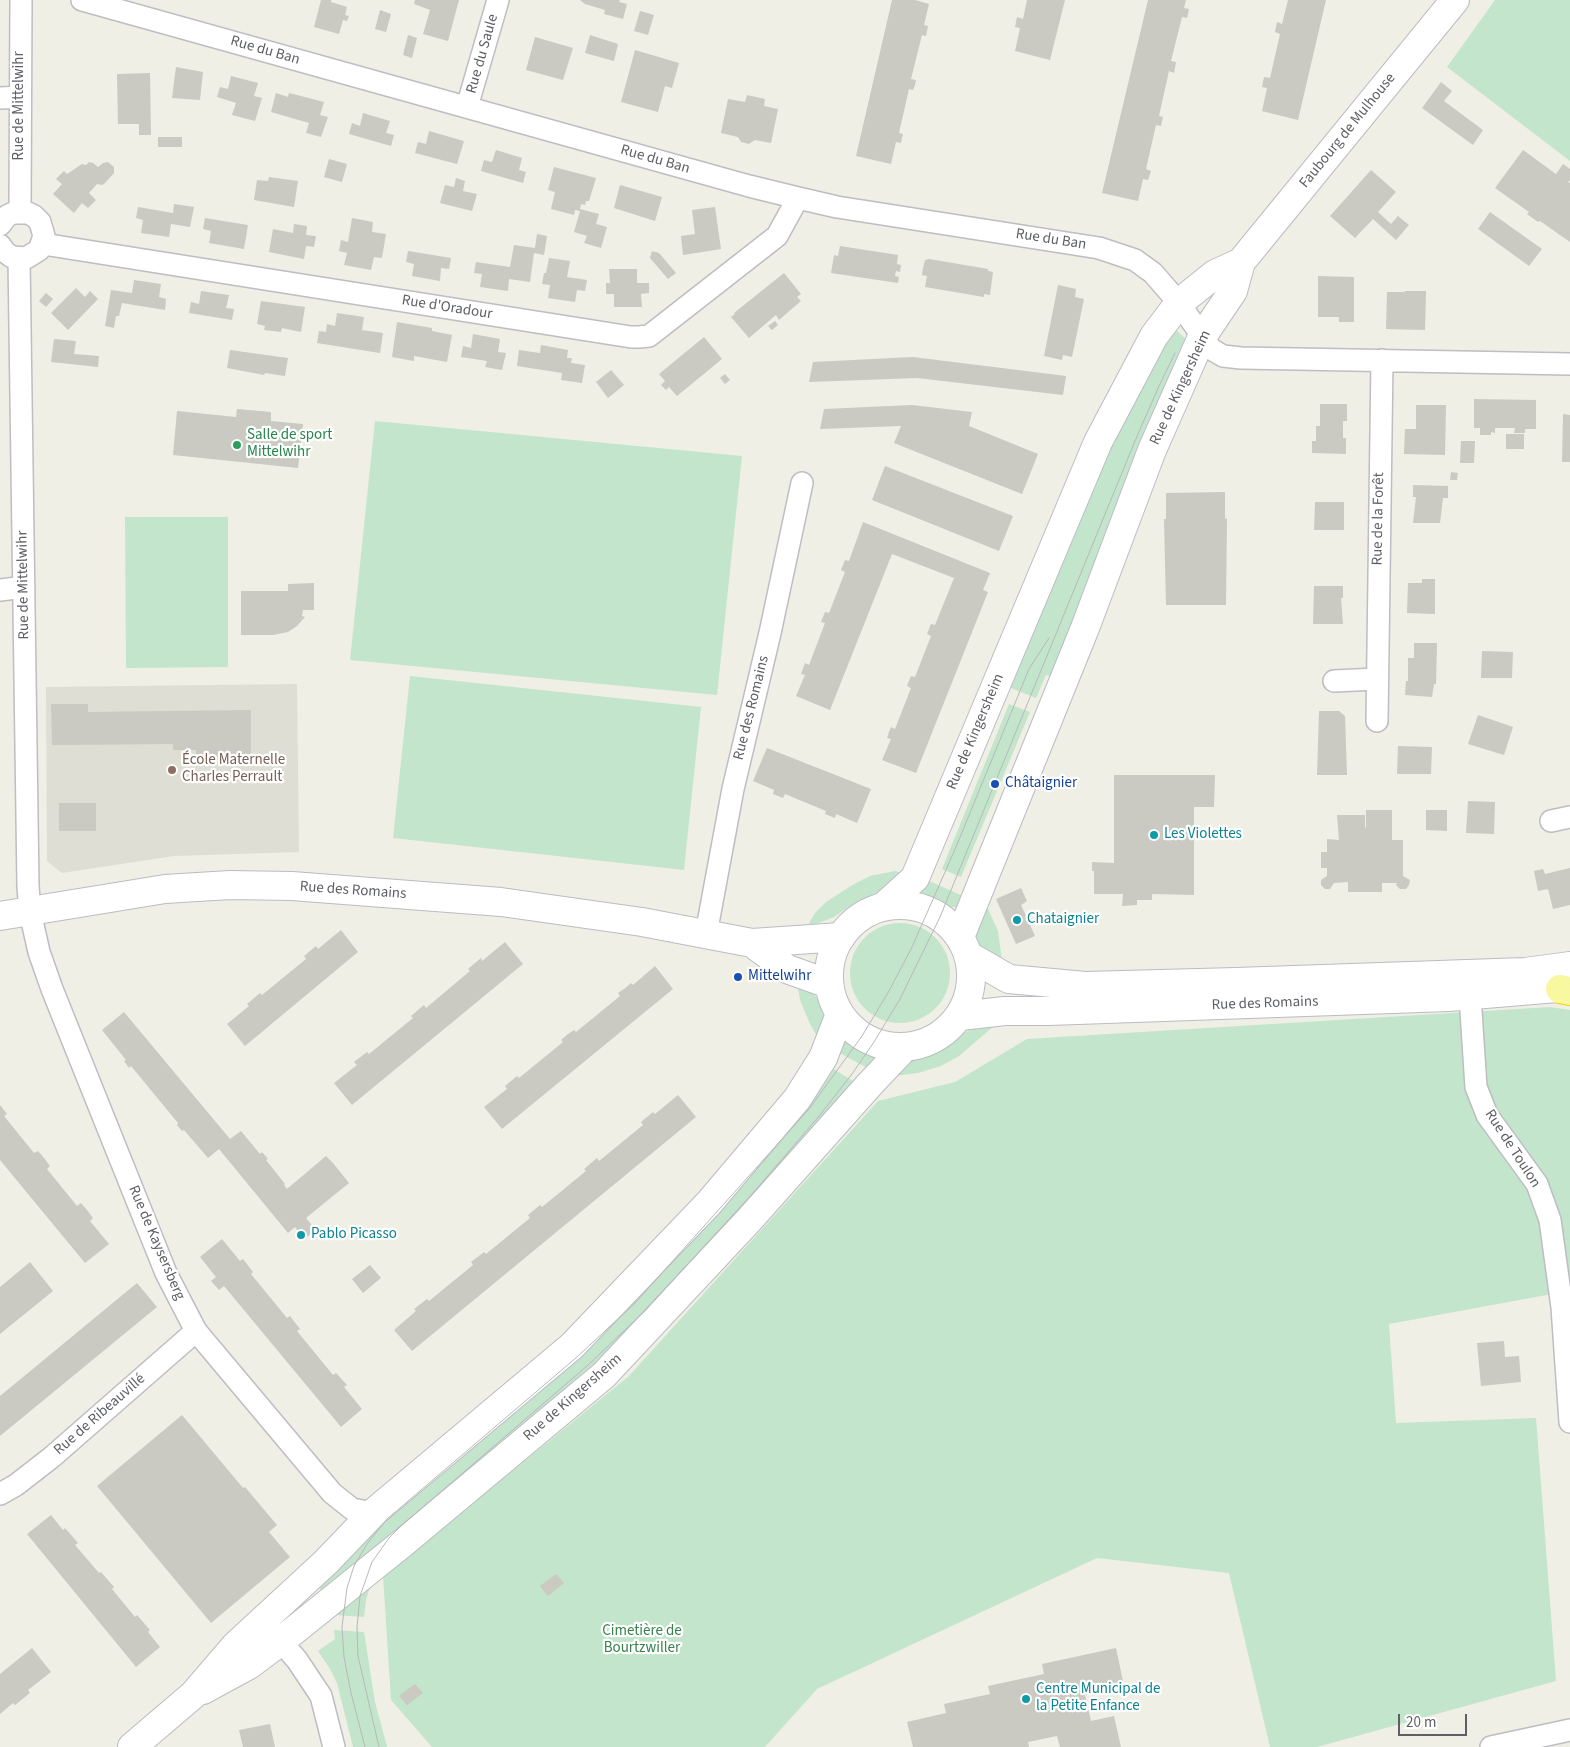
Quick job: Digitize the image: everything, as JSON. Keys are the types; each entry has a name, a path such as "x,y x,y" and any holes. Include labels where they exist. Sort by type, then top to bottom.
{"main road":[{"name":"Faubourg de Mulhouse","path":"1241,262 1455,0"},
{"name":"Rue de Kingersheim","path":"883,907 915,878 1098,442 1154,336 1179,303 1215,274 1241,262"},
{"name":"Rue de Kingersheim","path":"964,947 1152,450 1202,337 1233,292 1241,262"},
{"name":"Rue des Romains","path":"0,916 165,889 230,885 292,886 501,902 642,922 752,943 841,937"},
{"path":"900,905 917,907 928,911 940,917 964,947 972,977 969,998 960,1016 945,1032 926,1043 905,1047 889,1047 874,1042 851,1028 840,1014 833,1000 829,984 832,960 841,937 852,923 866,914 883,907 900,905"},
{"name":"Rue des Romains","path":"752,943 787,969 829,984"},
{"name":"Rue des Romains","path":"964,947 1010,979 1085,986 1246,982 1469,985 1568,983"},
{"name":"Rue des Romains","path":"960,1016 1006,1010 1049,1012 1320,1003 1469,985"},
{"name":"Rue de Kingersheim","path":"132,1747 193,1695 218,1664 262,1620 326,1562 373,1513 572,1346 709,1203 797,1098 823,1058 840,1014"},
{"name":"Rue de Kingersheim","path":"193,1695 249,1665 281,1641 368,1572 604,1375 749,1220 905,1047"}],"street":[{"name":"Rue de Mittelwihr","path":"20,212 10,97 21,0"},
{"name":"Rue du Ban","path":"82,0 798,198 837,207 1099,248 1135,260 1153,273 1179,303 1202,337"},
{"name":"Rue du Saule","path":"467,107 498,0"},
{"name":"Rue d'Oradour","path":"42,244 621,336 639,337 650,336 777,236 798,198"},
{"path":"0,226 8,216 20,212 34,216 40,222 44,236 42,244 33,255 26,258 12,256 0,245"},
{"name":"Rue de Mittelwihr","path":"19,258 28,886 30,912"},
{"path":"1202,337 1211,349 1223,356 1232,357 1570,364"},
{"name":"Rue de la Forêt","path":"1377,721 1382,360"},
{"name":"Rue des Romains","path":"706,934 733,789 770,633 802,482"},
{"path":"0,590 24,587"},
{"path":"1334,680 1377,679"},
{"name":"Rue de Kaysersberg","path":"30,912 39,952 52,989 166,1273 196,1331 332,1493 352,1509 373,1513"},
{"name":"Rue de Toulon","path":"1469,985 1476,1087 1487,1115 1537,1184 1550,1220 1566,1307 1570,1422"},
{"name":"Rue de Ribeauvillé","path":"0,1494 16,1485 52,1457 196,1331"},
{"path":"262,1620 306,1672 321,1696 334,1747"},
{"path":"1491,1747 1570,1730"}],"shaded area":[{"name":"École Maternelle Charles Perrault","path":"297,684 299,852 174,856 62,873 47,861 46,687"}],"green space":[{"path":"1495,0 1570,0 1570,161 1447,67"},
{"path":"1175,329 1188,341 1125,485 1053,677 1046,675 1036,698 1006,686 1141,377"},
{"path":"375,421 742,456 717,695 350,660"},
{"path":"125,517 228,517 228,667 126,668"},
{"path":"410,676 701,707 684,870 393,838"},
{"path":"1009,704 1030,712 961,877 942,869"},
{"path":"895,871 903,873 881,891 858,901 834,917 810,925 809,923 815,913 826,902 854,884 870,876"},
{"path":"925,879 963,896 959,905 949,907 922,893 921,888"},
{"path":"984,908 988,909 998,931 1002,961 979,949 975,936"},
{"path":"900,923 919,926 936,937 947,954 950,973 947,992 936,1009 919,1020 900,1023 881,1020 864,1009 853,992 850,973 853,954 864,937 881,926"},
{"path":"797,982 808,988 818,999 824,1010 825,1025 821,1043 810,1024 800,1000"},
{"name":"Cimetière de Bourtzwiller","path":"1550,1007 1570,1010 1570,1293 1552,1294 1389,1324 1396,1423 1536,1418 1556,1681 1317,1747 1270,1747 1229,1573 1097,1558 817,1689 765,1747 432,1747 391,1700 383,1576 629,1376 878,1101 955,1082 1027,1039"},
{"path":"994,1026 959,1056 941,1066 918,1073 894,1076 902,1059 938,1048 974,1028"},
{"path":"846,1039 874,1053 875,1059 869,1069 836,1051 842,1040"},
{"path":"827,1065 858,1084 598,1364 425,1510 400,1527 379,1550 321,1590 318,1587 357,1534 562,1360"},
{"path":"375,1571 366,1600 364,1617 334,1615"},
{"path":"334,1630 364,1632 375,1702 387,1747 353,1747 337,1683 318,1651 335,1639"}],"building":[{"path":"321,0 331,0 331,2 347,7 345,15 349,16 347,21 343,20 339,34 314,27"},
{"path":"415,0 459,0 448,41 423,34 430,10 414,4"},
{"path":"580,0 620,0 619,2 627,4 623,19 604,14 605,10 585,4"},
{"path":"892,0 915,0 929,4 924,25 928,26 926,36 922,35 911,79 916,80 915,85 913,90 909,89 899,133 903,134 901,143 896,142 891,164 856,156"},
{"path":"1027,0 1065,0 1050,60 1015,51 1020,28 1015,27 1017,17 1023,19"},
{"path":"1148,0 1186,0 1184,8 1189,9 1187,18 1182,17 1171,61 1176,62 1174,73 1169,71 1159,116 1163,117 1161,126 1156,125 1146,169 1151,171 1148,180 1143,179 1138,201 1102,193"},
{"path":"1288,0 1326,0 1298,120 1262,111 1267,88 1262,87 1264,77 1270,78 1280,34 1275,32 1277,22 1282,24"},
{"path":"380,10 391,14 386,32 375,29"},
{"path":"640,11 654,15 648,35 634,31"},
{"path":"408,35 417,38 412,58 403,55"},
{"path":"590,35 618,44 614,61 585,53"},
{"path":"535,37 573,48 563,80 526,70"},
{"path":"635,50 679,63 672,88 665,86 658,112 621,102"},
{"path":"176,67 203,72 200,100 172,98"},
{"path":"150,73 151,135 139,135 139,124 118,124 117,74"},
{"path":"231,76 258,83 254,96 262,98 255,121 232,115 236,103 217,97 220,87 228,89"},
{"path":"1441,82 1452,91 1444,101 1483,130 1473,145 1422,108"},
{"path":"276,93 288,97 289,93 324,102 320,115 328,117 321,137 306,133 309,123 271,112"},
{"path":"747,95 765,99 764,106 778,109 771,143 755,140 749,144 741,142 738,137 721,133 728,99 745,102"},
{"path":"363,113 390,121 386,133 394,135 391,146 349,134 352,123 360,126"},
{"path":"429,131 464,141 457,164 415,153 418,142 426,144"},
{"path":"158,137 182,137 182,147 158,147"},
{"path":"496,150 522,158 519,170 526,172 523,183 481,171 484,160 492,162"},
{"path":"1523,150 1556,174 1563,164 1570,169 1570,180 1568,182 1570,183 1570,242 1540,221 1538,222 1527,214 1529,212 1495,188"},
{"path":"329,159 347,164 342,182 324,177"},
{"path":"89,162 98,167 108,162 114,167 114,173 104,184 97,184 89,193 96,200 88,208 82,203 74,213 53,194 62,184 56,179 64,171 67,174 82,164 86,165"},
{"path":"554,167 596,178 589,201 586,201 585,205 581,204 580,209 599,214 596,224 607,227 601,248 584,243 587,236 574,232 580,211 575,210 574,215 551,209 555,192 548,190"},
{"path":"1371,170 1396,192 1378,212 1391,224 1398,216 1409,225 1396,240 1373,219 1355,238 1330,216"},
{"path":"269,177 298,181 294,207 254,200 257,180 268,181"},
{"path":"456,178 465,181 463,191 477,194 472,211 440,203 445,185 454,187"},
{"path":"620,185 662,197 655,221 614,208"},
{"path":"174,204 194,207 190,227 171,224 169,237 141,233 143,220 136,218 138,207 173,213"},
{"path":"715,207 721,249 683,255 681,236 695,234 692,210"},
{"path":"1490,212 1542,249 1529,266 1478,229"},
{"path":"205,218 248,225 244,249 209,243 211,231 203,229"},
{"path":"352,218 373,222 372,232 386,234 382,258 374,257 371,270 344,265 347,253 339,251 341,240 348,242"},
{"path":"294,224 307,226 306,235 316,236 314,247 306,246 304,259 269,252 273,229 293,233"},
{"path":"537,234 547,236 544,255 534,253 530,282 509,279 508,291 480,287 482,274 474,273 476,262 510,267 514,245 535,248"},
{"path":"840,246 898,255 897,264 901,265 900,272 896,271 895,276 899,277 898,283 831,273 834,255 838,256"},
{"path":"408,251 451,258 449,269 441,268 440,281 412,276 414,264 406,262"},
{"path":"652,251 659,253 676,273 668,279 650,258"},
{"path":"549,258 570,261 567,277 587,280 585,291 577,290 575,302 548,298 550,285 542,284"},
{"path":"929,259 988,269 988,271 993,272 990,295 984,294 984,297 925,287 927,276 922,275 923,268 925,260"},
{"path":"609,269 637,269 637,283 649,283 649,293 641,294 642,307 614,307 614,294 606,294 606,283 610,283"},
{"path":"784,273 801,294 797,297 801,301 779,320 776,315 749,338 731,317"},
{"path":"1318,276 1354,277 1354,322 1339,322 1339,317 1318,317"},
{"path":"134,280 161,284 159,297 166,299 165,310 122,303 119,316 116,316 114,328 105,326 111,290 132,293"},
{"path":"1058,285 1076,289 1075,297 1084,299 1072,357 1063,355 1062,360 1044,356"},
{"path":"76,288 85,297 90,291 98,299 68,330 51,313"},
{"path":"201,291 229,295 226,308 234,309 232,320 189,313 191,302 199,304"},
{"path":"1426,291 1425,330 1386,329 1387,292"},
{"path":"46,293 53,299 46,307 39,301"},
{"path":"261,301 305,307 301,332 282,328 281,332 264,330 265,326 257,324"},
{"path":"337,313 364,317 362,330 383,333 380,353 317,343 319,331 326,332 327,324 335,326"},
{"path":"775,321 778,325 772,330 768,326"},
{"path":"397,322 432,328 432,331 452,335 447,362 414,356 414,361 392,357"},
{"path":"473,334 500,339 498,352 506,353 502,370 485,367 487,361 461,357 463,346 471,348"},
{"path":"704,337 722,359 677,396 669,387 666,390 661,385 665,381 659,374"},
{"path":"54,339 76,341 74,354 99,356 98,367 51,362"},
{"path":"541,345 568,350 567,358 572,358 571,363 585,365 582,383 561,380 562,373 517,366 519,350 540,353"},
{"path":"230,350 288,358 285,376 265,373 264,375 227,368"},
{"path":"913,357 1066,376 1063,395 917,378 809,382 813,362"},
{"path":"611,370 624,385 608,398 596,382"},
{"path":"725,374 730,380 725,384 720,378"},
{"path":"1474,399 1536,400 1536,429 1525,429 1525,433 1514,433 1515,428 1495,428 1495,433 1491,432 1491,435 1480,435 1480,428 1474,428"},
{"path":"1320,404 1347,404 1347,421 1343,421 1343,438 1346,438 1346,454 1312,453 1312,441 1316,441 1316,426 1320,426"},
{"path":"912,405 972,412 969,426 1038,454 1022,494 894,443 901,426 820,429 824,409"},
{"path":"1416,405 1446,405 1445,455 1404,454 1405,429 1416,429"},
{"name":"Salle de sport Mittelwihr","path":"237,409 271,412 271,421 303,424 298,468 173,455 177,411 236,417"},
{"path":"1563,414 1570,415 1570,462 1562,462"},
{"path":"1506,434 1524,434 1524,449 1506,449"},
{"path":"1461,441 1475,441 1474,463 1460,463"},
{"path":"885,466 1013,516 999,551 872,500"},
{"path":"1451,472 1458,473 1457,480 1450,480"},
{"path":"1413,485 1448,486 1448,498 1443,498 1440,523 1413,523 1416,497 1413,497"},
{"path":"1225,492 1225,519 1227,518 1226,605 1166,605 1164,519 1166,519 1166,493"},
{"path":"1315,502 1344,502 1344,530 1314,530"},
{"path":"863,522 990,573 983,590 988,592 916,773 882,760 891,739 887,738 891,727 895,729 911,688 907,686 911,676 915,677 931,636 927,634 931,624 935,625 954,578 892,554 830,710 796,696 805,675 801,674 805,663 809,665 825,623 821,622 825,612 829,613 845,572 841,570 845,560 849,561"},
{"path":"1422,579 1435,579 1435,614 1407,613 1408,583 1422,583"},
{"path":"314,583 314,610 303,610 302,616 305,617 297,626 288,632 273,635 241,635 241,591 288,591 288,584"},
{"path":"1314,586 1343,586 1343,598 1341,598 1343,624 1313,624"},
{"path":"1414,643 1437,643 1436,684 1434,684 1432,697 1405,695 1406,681 1408,681 1408,658 1414,658"},
{"path":"1482,651 1513,652 1512,678 1481,678"},
{"path":"51,704 88,704 88,712 251,710 251,757 232,757 232,761 208,761 208,757 196,757 196,750 173,750 173,744 52,745"},
{"path":"1319,711 1339,711 1345,716 1347,775 1317,775"},
{"path":"1478,715 1513,727 1504,755 1468,744"},
{"path":"1398,746 1432,747 1431,774 1397,774"},
{"path":"767,748 871,789 857,823 836,814 835,818 825,814 826,811 785,794 783,798 773,794 774,790 753,781"},
{"name":"Les Violettes","path":"1114,775 1215,775 1214,807 1194,807 1194,895 1152,894 1152,900 1137,900 1137,905 1122,906 1123,894 1094,894 1092,862 1114,863"},
{"path":"1468,801 1495,802 1494,834 1466,833"},
{"path":"59,803 96,803 96,831 59,831"},
{"path":"1366,810 1392,810 1392,840 1403,840 1403,876 1410,880 1409,885 1406,889 1400,889 1396,885 1397,883 1382,883 1382,892 1348,892 1348,882 1334,883 1330,889 1325,889 1321,885 1321,880 1327,876 1327,868 1321,868 1321,852 1327,852 1327,839 1339,840 1337,815 1365,815 1365,828"},
{"path":"1426,810 1447,810 1447,831 1426,830"},
{"path":"1570,868 1570,905 1553,909 1548,889 1538,891 1534,871 1543,869 1545,874"},
{"name":"Chataignier","path":"1021,888 1027,901 1021,905 1035,936 1016,944 996,899"},
{"path":"341,930 358,952 245,1046 227,1024 249,1006 247,1004 260,993 262,995 306,959 304,956 316,946 318,949"},
{"path":"505,942 523,964 352,1105 334,1083 357,1065 354,1062 367,1052 369,1054 413,1018 411,1016 424,1005 426,1008 470,971 468,969 481,958 482,961"},
{"path":"655,966 673,989 502,1129 484,1107 507,1089 505,1086 517,1076 519,1078 563,1042 561,1040 568,1034 574,1030 576,1032 620,996 618,993 631,983 633,985"},
{"path":"124,1012 230,1139 241,1131 260,1154 262,1152 268,1159 266,1160 287,1189 326,1156 333,1163 349,1183 306,1218 316,1230 304,1239 295,1227 288,1233 219,1149 208,1158 184,1130 182,1131 177,1125 178,1123 131,1066 129,1068 124,1061 126,1060 102,1030"},
{"path":"678,1095 696,1117 412,1351 394,1330 416,1311 414,1309 427,1299 429,1301 473,1265 471,1262 484,1252 486,1254 530,1218 528,1215 540,1205 542,1207 586,1171 584,1169 597,1158 599,1161 643,1125 641,1122 653,1112 655,1114"},
{"path":"0,1105 7,1114 4,1116 34,1153 38,1151 44,1158 50,1166 47,1169 77,1206 81,1203 87,1210 93,1218 90,1221 109,1244 85,1263 0,1160"},
{"path":"222,1239 240,1261 243,1259 253,1272 251,1274 287,1318 290,1316 300,1329 297,1331 333,1375 336,1373 347,1385 344,1387 362,1409 341,1427 224,1286 219,1290 211,1281 216,1277 200,1257"},
{"path":"30,1262 53,1291 0,1334 0,1287"},
{"path":"370,1265 381,1278 363,1293 352,1279"},
{"path":"137,1283 157,1307 0,1436 0,1396"},
{"path":"1504,1341 1505,1357 1519,1356 1521,1382 1481,1386 1477,1343"},
{"path":"182,1415 243,1488 245,1487 277,1525 269,1532 290,1557 211,1623 97,1486"},
{"path":"51,1515 63,1530 65,1528 78,1543 75,1545 114,1587 112,1589 135,1617 137,1615 150,1630 148,1632 160,1647 136,1667 27,1534"},
{"path":"556,1574 564,1583 548,1596 540,1586"},
{"path":"32,1648 51,1672 28,1690 30,1693 15,1705 13,1703 0,1714 0,1674"},
{"name":"Centre Municipal de la Petite Enfance","path":"1116,1648 1124,1686 1085,1695 1091,1721 1114,1716 1121,1747 1060,1747 1057,1736 1028,1742 1029,1747 913,1747 907,1722 946,1713 944,1704 990,1694 988,1686 1044,1674 1042,1664"},
{"path":"415,1684 423,1693 407,1705 399,1696"},
{"path":"270,1724 275,1747 243,1747 239,1730"}],"tram line":[{"path":"379,1747 358,1656 357,1627 360,1596 372,1562 389,1538 400,1527 587,1366 645,1311 753,1193 820,1115 874,1042 900,999 940,917 1135,441 1175,353"},
{"path":"365,1747 344,1657 342,1627 347,1588 354,1566 367,1544 387,1519 577,1357 635,1303 809,1109 862,1036 912,947 956,847 1029,669 1049,638"}],"place":[{"name":"Salle de sport Mittelwihr","path":"237,445"},
{"name":"École Maternelle Charles Perrault","path":"172,770"},
{"name":"Châtaignier","path":"995,784"},
{"name":"Les Violettes","path":"1154,835"},
{"name":"Chataignier","path":"1017,920"},
{"name":"Mittelwihr","path":"738,977"},
{"name":"Pablo Picasso","path":"301,1235"},
{"name":"Centre Municipal de la Petite Enfance","path":"1026,1699"}]}
